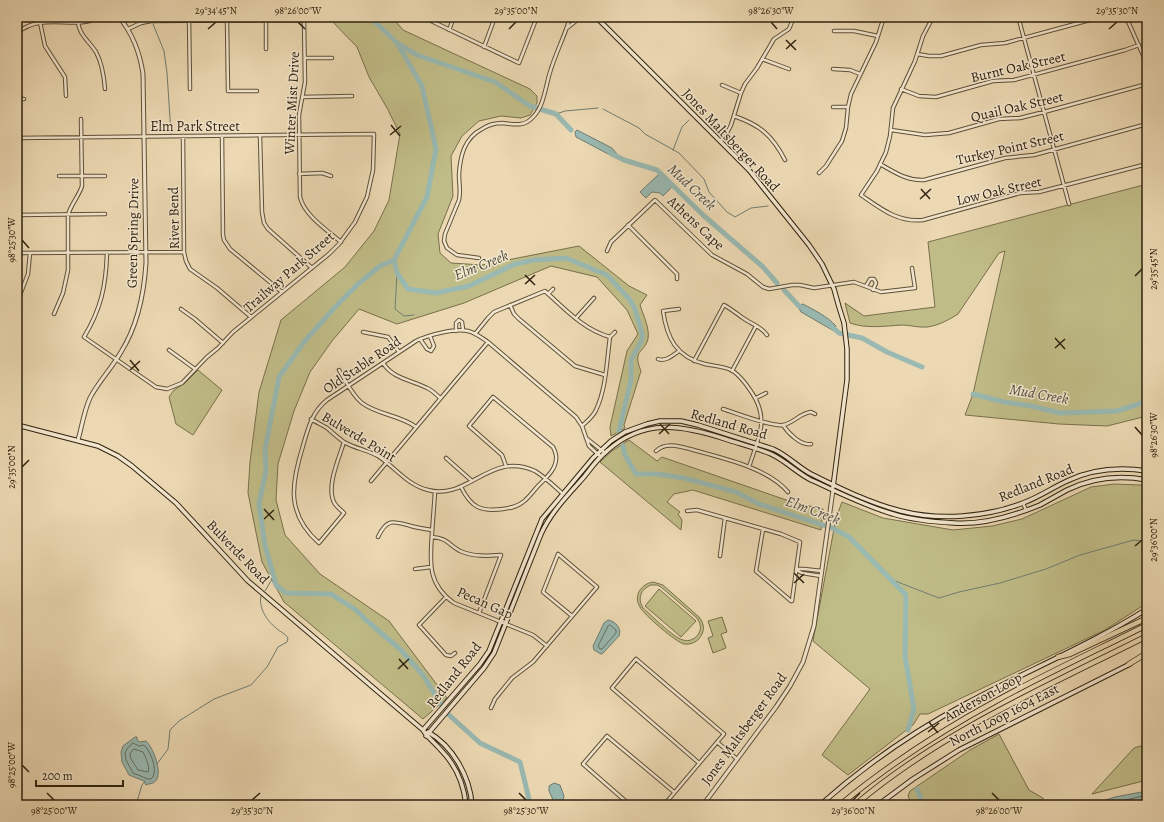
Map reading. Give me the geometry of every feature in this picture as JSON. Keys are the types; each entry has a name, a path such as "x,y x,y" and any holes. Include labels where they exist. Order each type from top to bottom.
{"highway":[{"path":"1058,657 1077,651 1147,618"},
{"name":"Anderson Loop","path":"840,805 867,783 905,756 957,723 997,700 1147,625"},
{"name":"Anderson Loop","path":"855,805 903,767 954,735 994,713 1147,636"},
{"path":"1129,664 1147,655"}],"main road":[{"name":"Jones Maltsberger Road","path":"596,17 749,170 822,264 832,286 844,323 847,349 847,380 833,490"},
{"name":"Redland Road","path":"423,730 484,660 501,622 536,532 546,513 601,449 625,432 638,427 660,421 681,421 757,443 786,456 804,470 833,485 882,506 926,515 966,515 998,510 1023,503 1067,481 1085,474 1120,469 1147,471"},
{"name":"Bulverde Road","path":"17,425 98,446 111,452 139,472 179,506 248,581 423,730 429,732 450,752 459,764 470,789 472,805"},
{"name":"Redland Road","path":"426,736 488,663 494,653 541,534 551,516 601,457 614,445 631,435 661,427 688,428 771,454 802,475 870,506 894,514 939,522 966,524 1002,518 1047,501 1067,490 1087,483 1110,478 1123,477 1147,480"},
{"path":"1085,474 1087,483"},
{"name":"North Loop 1604 East","path":"820,805 879,757 967,702 1120,626 1147,609"},
{"name":"North Loop 1604 East","path":"878,805 913,779 959,750 1129,664"},
{"name":"Bulverde Road","path":"423,730 426,736 440,748 451,761 462,784 466,805"}],"street":[{"path":"17,33 27,26 40,22 90,21 100,17"},
{"name":"Green Spring Drive","path":"78,440 91,397 129,338 136,321 144,283 146,252 143,74 142,64 135,44 128,29 119,17"},
{"path":"423,17 519,63 537,17"},
{"path":"449,30 454,17"},
{"path":"484,47 496,17"},
{"path":"479,258 456,255 447,248 444,241 445,234 460,200 459,176 463,149 469,139 476,132 488,125 497,123 523,124 530,121 544,97 550,70 569,21 573,17"},
{"path":"567,29 580,17"},
{"path":"720,142 728,131 741,93 774,38 789,29 794,17"},
{"path":"819,173 826,166 842,141 846,128 851,94 878,36 884,17"},
{"path":"880,164 889,143 893,108 917,54 923,36 934,17"},
{"path":"917,54 941,56 981,45 1001,44 1101,17"},
{"path":"1126,17 1147,64"},
{"path":"189,19 190,89"},
{"path":"128,29 141,23 151,21 189,19 266,20 266,49"},
{"path":"227,20 228,90 257,91"},
{"name":"Winter Mist Drive","path":"266,20 304,20 305,82 298,115 300,197 303,207 308,213 341,242"},
{"path":"1019,20 1069,204"},
{"path":"40,22 45,46 65,77 66,96"},
{"path":"78,22 81,33 93,47 99,59 105,89"},
{"path":"834,31 854,31 878,36"},
{"name":"Burnt Oak Street","path":"901,89 919,96 932,97 993,81 1010,81 1034,75 1126,50 1139,45"},
{"path":"305,58 332,58"},
{"path":"762,59 789,69"},
{"path":"833,69 850,70 860,74"},
{"name":"Quail Oak Street","path":"891,130 925,135 943,134 999,119 1020,118 1147,84"},
{"path":"722,85 741,93"},
{"path":"302,97 352,96"},
{"path":"17,100 24,99"},
{"path":"833,107 848,107"},
{"path":"734,116 748,121 764,130 774,142 784,160"},
{"path":"54,314 66,282 68,215 70,208 80,191 82,176 81,119"},
{"name":"Turkey Point Street","path":"880,164 898,174 911,179 920,180 1005,158 1034,155 1147,124"},
{"name":"Elm Park Street","path":"18,138 374,134"},
{"name":"Trailway Park Street","path":"116,360 152,384 163,389 180,384 229,336 312,268 341,242 355,222 367,197 373,170 374,134"},
{"name":"River Bend","path":"183,136 184,252 186,261 190,269 217,288 252,317"},
{"path":"222,136 224,240 232,250 282,292"},
{"path":"260,136 262,212 264,222 270,231 312,268"},
{"path":"18,138 20,176"},
{"name":"Low Oak Street","path":"880,164 860,195 892,215 907,220 918,221 1020,193 1039,192 1147,164"},
{"path":"299,174 322,173 331,176"},
{"path":"59,176 105,176"},
{"name":"Athens Cape","path":"607,251 611,242 655,200 712,254 747,274 763,287 769,289 792,285 814,288 832,286"},
{"path":"17,215 104,214"},
{"path":"628,225 677,274 677,279"},
{"path":"17,253 184,252"},
{"path":"20,295 28,274 30,253"},
{"path":"107,253 103,294 93,322 84,338 116,360"},
{"path":"832,286 854,282 881,292 915,288 912,268"},
{"path":"866,286 870,279 874,279 876,282 873,290"},
{"path":"548,294 553,289"},
{"path":"475,334 491,314 545,291 592,331 610,337"},
{"path":"576,318 594,298"},
{"path":"510,305 514,314 519,319 574,366 605,375"},
{"path":"694,361 724,305 761,328 767,334"},
{"path":"679,308 663,311 664,322 669,336 679,351 694,361 732,371 740,377 756,398 760,409 760,432 749,468"},
{"path":"181,309 223,343"},
{"name":"Old Stable Road","path":"456,331 456,323 459,320 461,320 463,324 463,330"},
{"path":"732,371 756,326"},
{"name":"Old Stable Road","path":"344,442 332,482 331,492 335,504 344,513 319,543 311,536 301,523 294,496 294,477 296,466 311,420 323,403 420,339 463,330 475,334 488,342 576,417 582,426 589,446 601,457"},
{"path":"363,332 388,337 399,352"},
{"path":"582,426 593,415 597,408 605,375 610,337 615,332"},
{"name":"Old Stable Road","path":"420,339 427,349 431,351 434,346 430,336"},
{"path":"371,481 488,342"},
{"path":"170,350 195,369"},
{"path":"658,359 668,359 679,351"},
{"path":"383,364 394,375 428,388 440,398"},
{"path":"339,370 357,397 364,404 408,421 416,427"},
{"path":"756,398 766,394"},
{"path":"461,487 468,498 477,507 489,510 518,505 526,500 556,464 556,454 553,447 493,397 469,426 502,455 506,466"},
{"path":"567,409 571,406"},
{"path":"723,409 761,421 782,425 790,424 802,414 811,412 815,414"},
{"name":"Bulverde Point","path":"311,420 324,426 344,442 376,455 416,486 426,490 435,492 461,487 493,470 506,466 530,469 545,478 567,497"},
{"path":"660,421 661,427"},
{"path":"688,428 689,423"},
{"path":"782,425 802,443 806,445 811,444"},
{"path":"586,437 605,453"},
{"path":"656,451 662,446 679,446 690,449 770,476 782,485 788,492"},
{"path":"771,454 773,449"},
{"path":"446,458 472,481"},
{"name":"Jones Maltsberger Road","path":"703,805 784,697 800,669 811,638 833,490"},
{"name":"Pecan Gap","path":"435,492 431,567 436,582 446,597 463,607 533,635 547,646"},
{"path":"1023,503 1026,510"},
{"path":"687,511 697,510 788,536 800,542 792,601 756,571 763,529"},
{"path":"546,513 551,516"},
{"path":"966,515 966,524"},
{"path":"720,556 725,518"},
{"path":"378,537 386,524 396,521 417,528 432,530"},
{"path":"432,537 443,538 460,551 476,556 501,555 479,613"},
{"path":"491,708 494,699 512,678 531,665 597,587 558,554 543,592 572,616"},
{"path":"415,569 431,567"},
{"path":"796,570 804,569 822,571"},
{"path":"796,570 802,573 821,576"},
{"path":"446,597 419,626 446,655 451,656 455,653"},
{"path":"664,805 724,734 636,659 612,688 699,763"},
{"path":"630,805 583,764 607,736 674,792"},
{"path":"717,742 738,760"}],"shaded area":[{"path":"328,17 392,17 403,30 530,89 537,96 537,103 530,115 521,118 501,116 479,121 462,136 451,156 453,196 438,234 440,253 451,263 482,265 579,246 629,286 647,295 640,305 647,326 648,335 646,344 638,355 641,371 624,425 625,428 611,436 610,427 627,351 638,334 627,310 597,277 551,266 464,303 397,324 359,309 332,341 310,372 294,411 278,464 276,500 285,535 320,574 389,621 447,698 423,719 284,602 262,562 248,493 250,462 259,392 281,320 345,267 374,231 389,200 400,134 369,77 357,47"},
{"path":"1147,184 1147,416 1107,426 1059,424 965,415 973,394 1005,251 999,253 958,314 943,322 924,327 902,325 869,327 850,323 845,303 864,316 935,307 928,242"},
{"path":"198,370 222,390 193,435 176,424 169,397 174,390 185,383"},
{"path":"629,440 657,461 662,457 792,502 823,509 821,530 693,490 674,494 667,502 680,512 678,514 682,520 681,530 600,462 612,451"},
{"path":"1114,484 1140,485 1147,487 1147,603 1105,630 928,714 920,714 913,725 848,775 822,755 870,689 813,641 836,518 842,502 883,518 953,530 992,526 1022,519 1091,487"},
{"path":"653,582 663,585 699,617 702,623 703,632 697,641 690,644 680,642 660,628 642,611 637,599 639,591 649,583","holes":["651,585 657,585 697,618 700,624 700,631 698,635 688,641 683,640 668,631 643,608 640,601 642,591"]},
{"path":"659,589 696,621 681,637 645,606"},
{"path":"722,617 727,632 721,634 726,648 713,653 708,638 713,636 708,621"},
{"path":"999,734 1029,790 1043,798 1044,805 912,805 908,796 910,791 970,750"},
{"path":"1147,744 1147,780 1092,794 1134,748"}],"water":[{"path":"577,130 612,148 617,154 615,157 612,156 576,137 575,132"},
{"path":"659,174 672,187 663,196 660,193 652,192 646,198 640,192"},
{"path":"803,304 829,319 836,326 834,331 801,312 798,307"},
{"path":"608,620 617,625 620,633 619,636 601,654 594,650 593,646 604,623"},
{"path":"137,737 137,740 140,742 146,741 158,765 157,778 154,782 146,785 144,781 129,775 122,762 121,752 123,746"},
{"path":"554,783 560,785 564,796 563,800 559,803 554,802 549,791 549,786"},
{"path":"1147,791 1147,805 1090,805 1115,797"}],"waterway":[{"name":"Mud Creek","path":"370,17 397,43 417,55 495,82 530,106 556,114 571,130"},
{"path":"153,24 164,51 171,133"},
{"name":"Elm Creek","path":"397,43 422,86 436,149 427,197 394,260 397,273 408,289 436,293 469,286 515,264 534,260 566,258 607,275 630,300 635,309 642,333 642,340 631,360 631,380 619,431"},
{"path":"556,114 565,111 598,108"},
{"path":"603,109 639,128 645,134 679,153 704,179 709,192 727,212 735,217 751,208 768,206"},
{"path":"673,150 682,127 689,120"},
{"name":"Mud Creek","path":"610,153 624,160 657,170 703,215 762,266 777,283"},
{"path":"364,618 356,610 331,594 286,593 276,585 265,545 259,504 266,471 265,450 279,377 304,342 336,306 358,284 380,266 394,260"},
{"path":"397,273 395,309 404,316 414,315"},
{"name":"Mud Creek","path":"784,290 799,306 804,309"},
{"name":"Mud Creek","path":"830,325 839,333 862,338 887,352 922,367"},
{"name":"Mud Creek","path":"973,394 1004,402 1031,406 1060,413 1117,411 1147,400"},
{"name":"Elm Creek","path":"623,446 625,455 636,474 657,474 684,478 736,492 759,504 832,528 849,537 906,595 905,656 914,709 908,730"},
{"path":"890,579 939,598 1000,583 1046,569 1080,555 1134,540 1147,542"},
{"path":"265,591 274,576"},
{"path":"157,764 168,749 170,730 179,721 214,699 251,685 267,667 278,647 287,642 287,636 273,625 264,614 260,600 261,596"},
{"path":"366,620 401,650 423,675 442,706"},
{"path":"448,714 480,743 520,762 529,799 528,805"},
{"path":"136,805 142,785 145,781"},
{"name":"Elm Creek","path":"917,789 923,805"}]}
